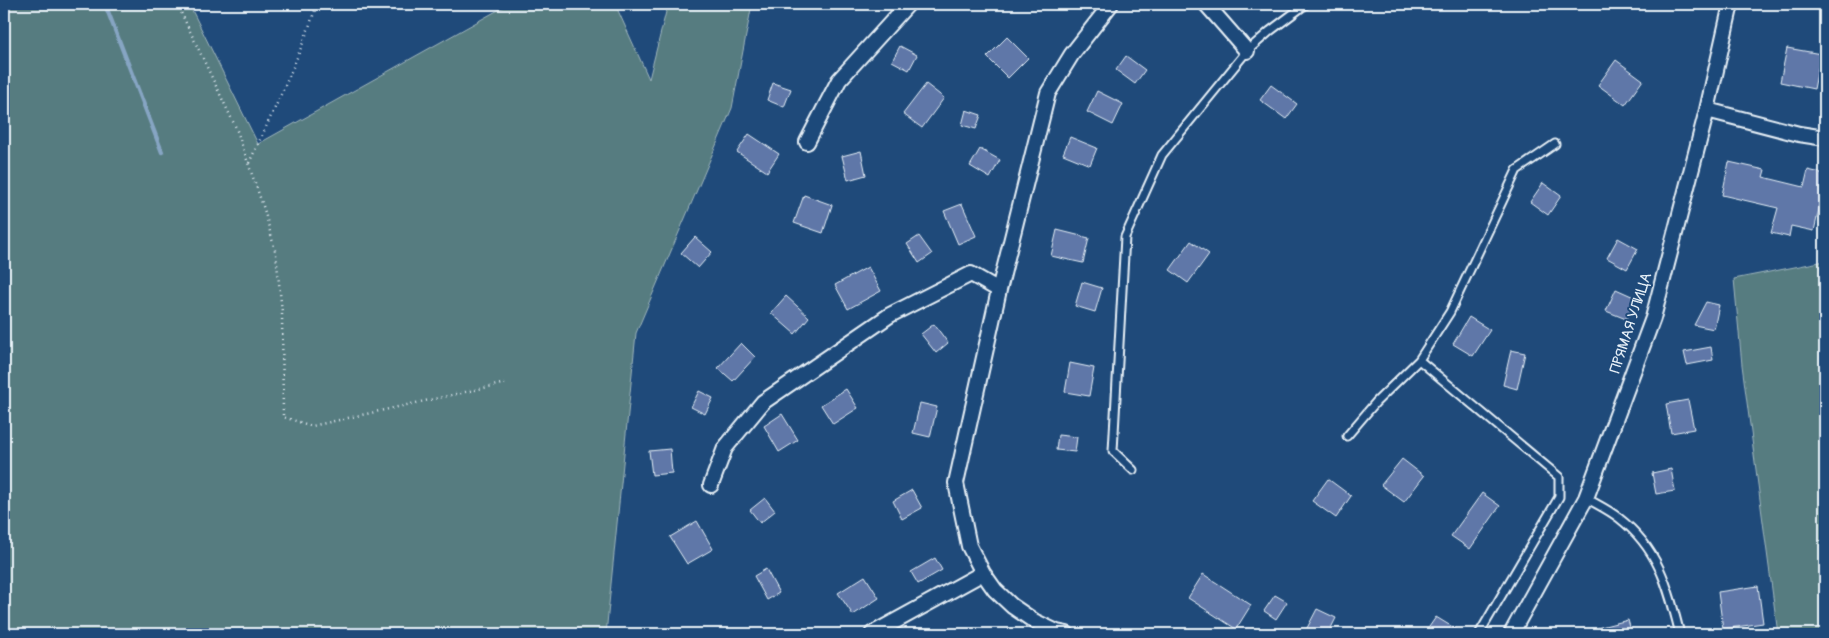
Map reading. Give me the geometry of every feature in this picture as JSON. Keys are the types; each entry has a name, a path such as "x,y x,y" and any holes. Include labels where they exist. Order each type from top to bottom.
{"street":[{"path":"807,142 840,80 908,4"},
{"path":"1067,634 1057,632 1034,621 1012,606 995,590 983,573 969,546 956,483 999,290 1048,93 1072,54 1111,4"},
{"path":"1206,4 1247,51"},
{"name":"ПРЯМАЯ УЛИЦА","path":"1511,634 1586,498 1653,318 1707,110 1731,4"},
{"path":"1707,110 1799,134 1825,138"},
{"path":"712,485 724,448 762,402 890,315 970,274 999,290"},
{"path":"872,634 983,573"}],"lane":[{"path":"1133,470 1114,451 1125,237 1162,156 1247,51 1306,4"},
{"path":"1347,436 1376,402 1419,360 1450,312 1517,170 1554,144"},
{"path":"1419,360 1559,477 1559,497 1479,634"},
{"path":"1586,498 1618,517 1640,538 1658,562 1672,601 1680,634"}],"path":[{"path":"177,4 236,128 264,209 276,254 282,312 283,418 312,426 506,383"},
{"path":"248,164 286,87 307,36 317,4"}],"green space":[{"path":"4,4 189,4 258,144 509,4 615,4 649,79 668,4 752,4 732,108 636,333 606,634 4,634"},
{"path":"1825,261 1825,634 1778,634 1742,365 1734,279"}],"building":[{"path":"1007,37 1028,58 1008,78 987,57"},
{"path":"900,46 917,55 909,70 892,61"},
{"path":"1787,48 1821,54 1814,89 1780,82"},
{"path":"1126,56 1145,70 1135,84 1116,70"},
{"path":"1616,60 1643,80 1625,105 1598,85"},
{"path":"773,83 791,89 784,107 767,100"},
{"path":"926,84 944,98 922,128 903,114"},
{"path":"1271,85 1297,104 1286,119 1260,100"},
{"path":"1097,91 1123,104 1113,125 1087,112"},
{"path":"966,110 981,115 976,129 962,125"},
{"path":"749,134 779,154 767,172 737,152"},
{"path":"1070,137 1097,148 1090,165 1063,154"},
{"path":"980,149 1000,160 990,178 970,166"},
{"path":"861,151 866,175 848,180 842,156"},
{"path":"1729,162 1765,170 1763,177 1804,187 1808,170 1825,174 1825,183 1814,231 1791,226 1789,237 1771,233 1778,208 1722,195"},
{"path":"1543,183 1561,196 1548,215 1530,202"},
{"path":"804,195 832,205 823,233 794,223"},
{"path":"962,204 976,236 958,244 944,211"},
{"path":"1057,230 1089,238 1083,263 1051,256"},
{"path":"919,236 932,254 919,263 907,244"},
{"path":"695,237 712,252 698,268 681,253"},
{"path":"1618,238 1638,249 1627,269 1607,258"},
{"path":"1191,241 1209,254 1188,283 1170,270"},
{"path":"868,267 881,291 848,309 835,285"},
{"path":"1082,282 1102,288 1095,312 1075,306"},
{"path":"1616,289 1636,298 1626,319 1606,311"},
{"path":"786,296 809,317 795,334 771,313"},
{"path":"1706,302 1719,305 1714,329 1694,325"},
{"path":"1469,317 1490,330 1473,356 1453,344"},
{"path":"934,324 948,343 936,353 921,334"},
{"path":"741,343 755,357 733,381 718,368"},
{"path":"1711,347 1713,360 1687,365 1684,352"},
{"path":"1511,350 1525,353 1517,389 1503,385"},
{"path":"1070,363 1094,368 1089,396 1065,392"},
{"path":"846,389 858,408 833,424 821,405"},
{"path":"699,391 713,398 705,414 691,407"},
{"path":"1688,400 1694,429 1671,433 1666,404"},
{"path":"920,403 937,407 930,437 913,433"},
{"path":"782,414 798,440 779,452 764,426"},
{"path":"1058,435 1077,437 1075,452 1056,450"},
{"path":"670,449 672,473 652,475 649,451"},
{"path":"1402,459 1424,476 1404,502 1381,485"},
{"path":"1671,469 1675,491 1656,494 1652,473"},
{"path":"1328,479 1351,496 1336,518 1312,501"},
{"path":"912,490 922,508 902,519 893,501"},
{"path":"1482,493 1500,506 1470,549 1451,536"},
{"path":"765,498 775,511 760,523 750,510"},
{"path":"697,521 713,549 687,564 670,537"},
{"path":"935,558 942,570 918,584 911,572"},
{"path":"766,569 779,593 767,600 754,576"},
{"path":"1203,574 1251,605 1236,629 1188,598"},
{"path":"865,576 879,598 853,615 838,593"},
{"path":"1758,586 1763,623 1723,629 1718,592"},
{"path":"1275,595 1287,602 1276,619 1264,611"},
{"path":"1317,609 1336,618 1328,634 1314,634 1306,630"},
{"path":"1436,617 1464,634 1433,634 1427,630"},
{"path":"1628,620 1632,634 1590,634 1589,630"}],"waterway":[{"path":"105,4 162,152"}]}
